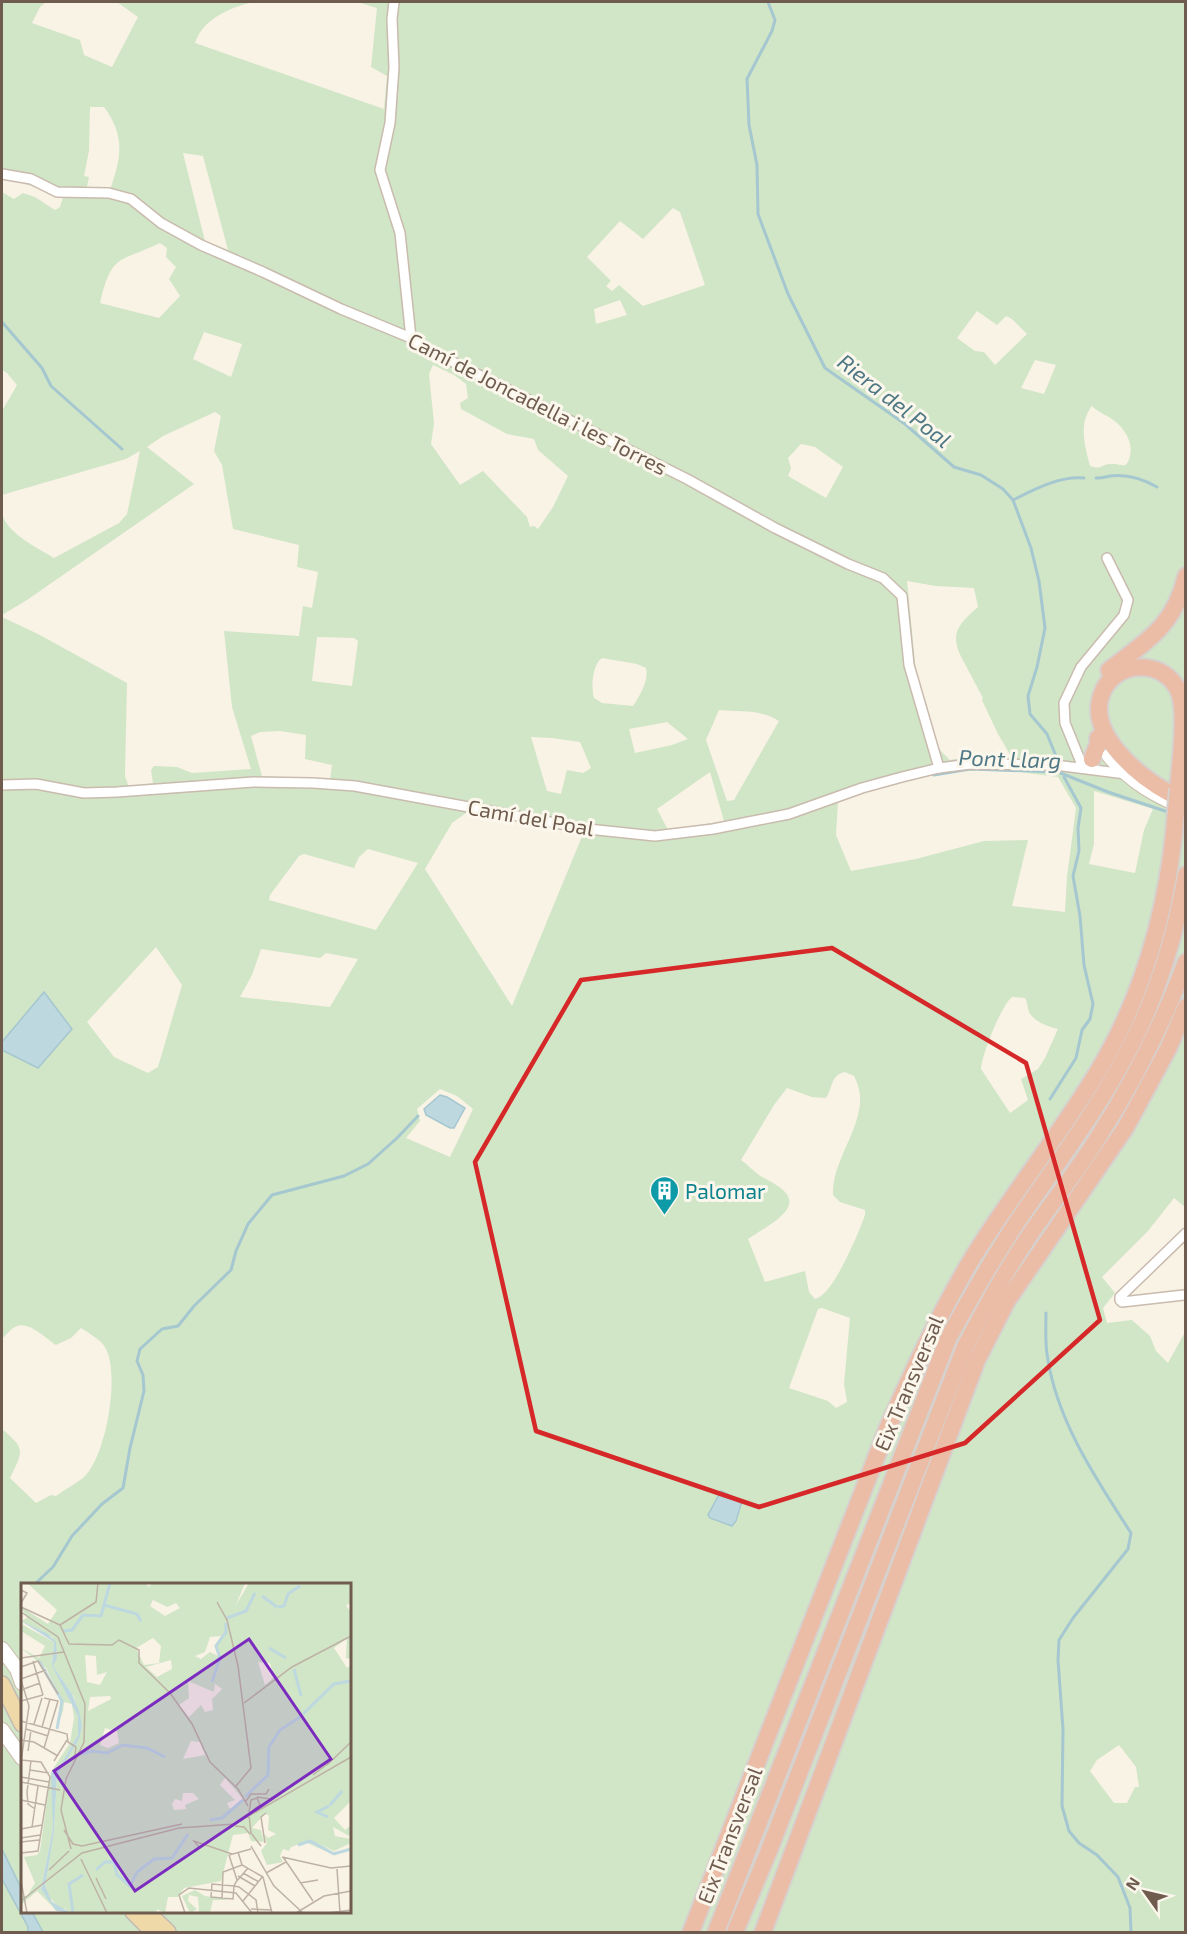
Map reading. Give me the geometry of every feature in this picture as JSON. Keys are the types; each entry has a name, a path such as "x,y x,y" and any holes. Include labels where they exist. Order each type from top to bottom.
{"highway":[{"path":"1109,756 1098,738 1090,711 1096,688 1107,672 1152,637 1167,621 1181,596 1185,576"},
{"path":"691,1932 888,1427 923,1348 974,1255 1098,1072 1117,1038 1134,999 1156,932 1170,868 1178,795 1182,704 1175,685 1161,672 1143,667 1127,669 1113,677 1101,694 1099,711 1101,721 1109,739 1128,763 1143,776 1178,795"},
{"path":"1086,765 1098,744 1098,738"},
{"name":"Eix Transversal","path":"716,1932 948,1340 976,1287 1016,1224 1083,1129 1127,1054 1155,992 1171,939 1185,875"},
{"name":"Eix Transversal","path":"735,1932 965,1347 991,1295 1098,1137 1143,1062 1172,999 1185,962"},
{"path":"763,1932 977,1360 1007,1301 1126,1126 1168,1049 1185,1007"},
{"path":"702,1905 822,1638 855,1573"},
{"path":"769,1914 827,1701"}],"main road":[{"path":"2,1684 21,1722"},
{"path":"140,1913 148,1932"},
{"path":"140,1913 153,1932"},
{"path":"140,1913 160,1932"},
{"path":"140,1913 168,1932"}],"street":[{"path":"394,2 392,101 380,170 400,233 411,338"},
{"name":"Camí de Joncadella i les Torres","path":"2,174 31,179 57,192 109,193 131,199 161,223 201,245 341,309 411,338 423,347 687,479 775,528 848,564 883,578 902,596 909,665 939,768"},
{"path":"1086,765 1080,759 1065,723 1064,703 1081,667 1124,615 1128,600 1107,558"},
{"name":"Camí del Poal","path":"1086,765 1102,755 1109,756 1126,774 1156,795 1185,808"},
{"path":"1109,756 1117,759 1148,786 1160,792 1178,795"},
{"name":"Camí del Poal","path":"2,785 36,784 95,793 253,782 324,783 355,786 588,828 655,836 713,829 789,814 862,789 939,768 998,763 1086,765 1126,774"},
{"path":"1184,1295 1122,1302 1120,1300 1120,1297 1185,1233"},
{"path":"2,1648 7,1668 21,1682"},
{"path":"2,1730 21,1757"}],"highlighted area":[{"path":"832,948 1026,1063 1100,1320 965,1443 759,1507 536,1431 475,1162 581,980"}],"green space":[{"path":"2,2 46,2 40,7 32,23 80,40 84,55 112,67 138,17 117,2 253,2 218,16 204,27 195,43 384,109 387,76 371,67 377,8 357,2 1185,2 1185,1207 1174,1198 1148,1231 1102,1277 1115,1293 1103,1308 1107,1323 1132,1320 1150,1336 1156,1351 1168,1363 1185,1332 1185,1932 43,1932 33,1913 351,1913 351,1583 21,1583 21,1888 2,1849 2,1429 15,1441 20,1451 18,1462 10,1478 36,1503 51,1495 56,1496 83,1478 91,1468 104,1436 112,1378 106,1349 95,1337 81,1328 71,1338 56,1345 32,1328 22,1325 12,1329 2,1339 2,617 127,683 125,776 129,787 153,783 151,770 154,766 177,767 192,773 251,769 232,707 224,631 299,636 303,606 312,608 318,572 297,567 299,545 233,529 222,465 214,451 221,416 215,412 163,436 147,447 194,484 2,615 2,515 17,535 54,558 119,523 127,514 140,451 126,459 2,495 2,411 17,385 2,370 2,192 14,199 23,193 35,197 55,210 60,207 63,197 2,176","holes":["90,107 104,107 116,128 119,148 117,168 110,190 87,187 89,177 84,176 89,151","183,153 203,156 228,250 205,241","673,208 680,212 705,285 643,306 619,285 612,291 606,286 611,281 587,257 620,221 643,239","160,243 167,248 166,257 176,267 169,279 180,296 159,318 100,303 113,267 126,258","620,300 627,315 596,324 594,309","977,311 997,325 1006,316 1027,334 995,365 984,352 975,351 957,338","204,332 242,344 231,377 193,359","1035,360 1056,365 1044,394 1021,388","433,365 454,375 466,384 468,398 460,403 461,409 507,434 534,439 538,450 568,476 553,507 538,529 534,526 530,527 527,517 483,471 460,485 431,444 434,423 429,374","1092,406 1121,426 1128,437 1131,448 1126,465 1112,464 1097,468 1090,466 1084,428","801,444 815,447 843,467 826,498 788,476 791,468 788,458","907,581 936,586 974,588 978,607 960,626 957,632 957,646 998,734 1012,758 973,756 950,760 940,750 934,738 917,682","317,637 354,638 358,641 352,686 312,681","602,658 637,664 646,668 643,688 633,706 602,703 594,698 593,676","719,710 765,714 779,721 734,800 727,801 706,740","667,722 688,739 635,753 629,729","280,731 306,735 305,759 332,765 330,780 262,776 251,736 260,732","531,737 580,742 591,768 583,773 567,770 561,794 547,791","970,770 1012,771 1058,777 1076,808 1065,912 1012,906 1028,840 984,841 916,859 851,871 836,835 838,801 870,789","710,772 724,821 668,830 657,809","1094,791 1153,809 1144,830 1135,873 1089,864 1094,844","470,810 583,834 512,1006 425,869 452,823","368,849 418,863 376,930 269,900 270,895 299,856 304,854 354,868 359,857","156,947 182,985 158,1067 148,1073 114,1057 87,1022","261,949 320,958 326,953 358,959 330,1007 240,997 252,975","1012,997 1025,998 1033,1017 1043,1024 1058,1029 1038,1069 1021,1079 1028,1100 1010,1113 981,1069 993,1031","845,1072 854,1076 859,1091 860,1106 834,1180 833,1195 840,1202 865,1210 865,1215 837,1276 830,1287 815,1299 809,1292 805,1271 765,1282 748,1239 779,1218 788,1207 789,1201 783,1190 741,1160 774,1105 787,1088 812,1097 826,1098 837,1076","440,1089 457,1096 473,1109 450,1157 406,1138 420,1121 417,1109","822,1308 850,1318 844,1384 847,1402 836,1408 828,1401 789,1388 818,1309","1119,1745 1136,1767 1139,1787 1135,1787 1127,1803 1114,1803 1090,1771 1097,1760"]},
{"path":"2,1879 28,1927 28,1932 2,1932"}],"water":[{"path":"44,992 72,1029 38,1068 2,1050 2,1042"},
{"path":"440,1095 465,1108 454,1128 426,1115 424,1109"},
{"path":"721,1491 742,1501 736,1521 732,1526 710,1518 708,1515"},
{"path":"2,1849 21,1888 21,1913 33,1913 43,1932 28,1932 28,1927 2,1879"}],"waterway":[{"name":"Riera del Poal","path":"768,2 775,20 772,31 747,79 749,125 757,165 758,214 788,294 825,368 905,424 954,467 981,475 1003,489 1013,500 1031,548 1039,581 1045,628 1028,696 1030,714 1047,734 1056,756"},
{"path":"2,322 42,368 51,386 122,449"},
{"path":"1096,478 1128,476 1157,487"},
{"path":"1013,500 1056,481 1084,478"},
{"name":"Pont Llarg","path":"934,775 970,769 1058,772 1171,813"},
{"name":"Riera del Poal","path":"1050,1099 1076,1058 1082,1030 1090,1019 1093,1004 1084,965 1080,916 1073,876 1079,851 1078,828 1081,808 1064,777"},
{"path":"37,1583 53,1567 72,1536 102,1504 123,1488 144,1391 143,1375 137,1361 140,1349 162,1329 178,1326 194,1306 231,1270 236,1251 248,1224 272,1195 344,1176 368,1164 418,1116"},
{"path":"1046,1313 1047,1354 1059,1402 1091,1470 1131,1533 1128,1549 1073,1618 1059,1640 1058,1660 1063,1729 1062,1806 1069,1831 1079,1843 1097,1855 1118,1877 1130,1908 1131,1932"}],"place":[{"name":"Palomar","path":"664,1216"}]}
